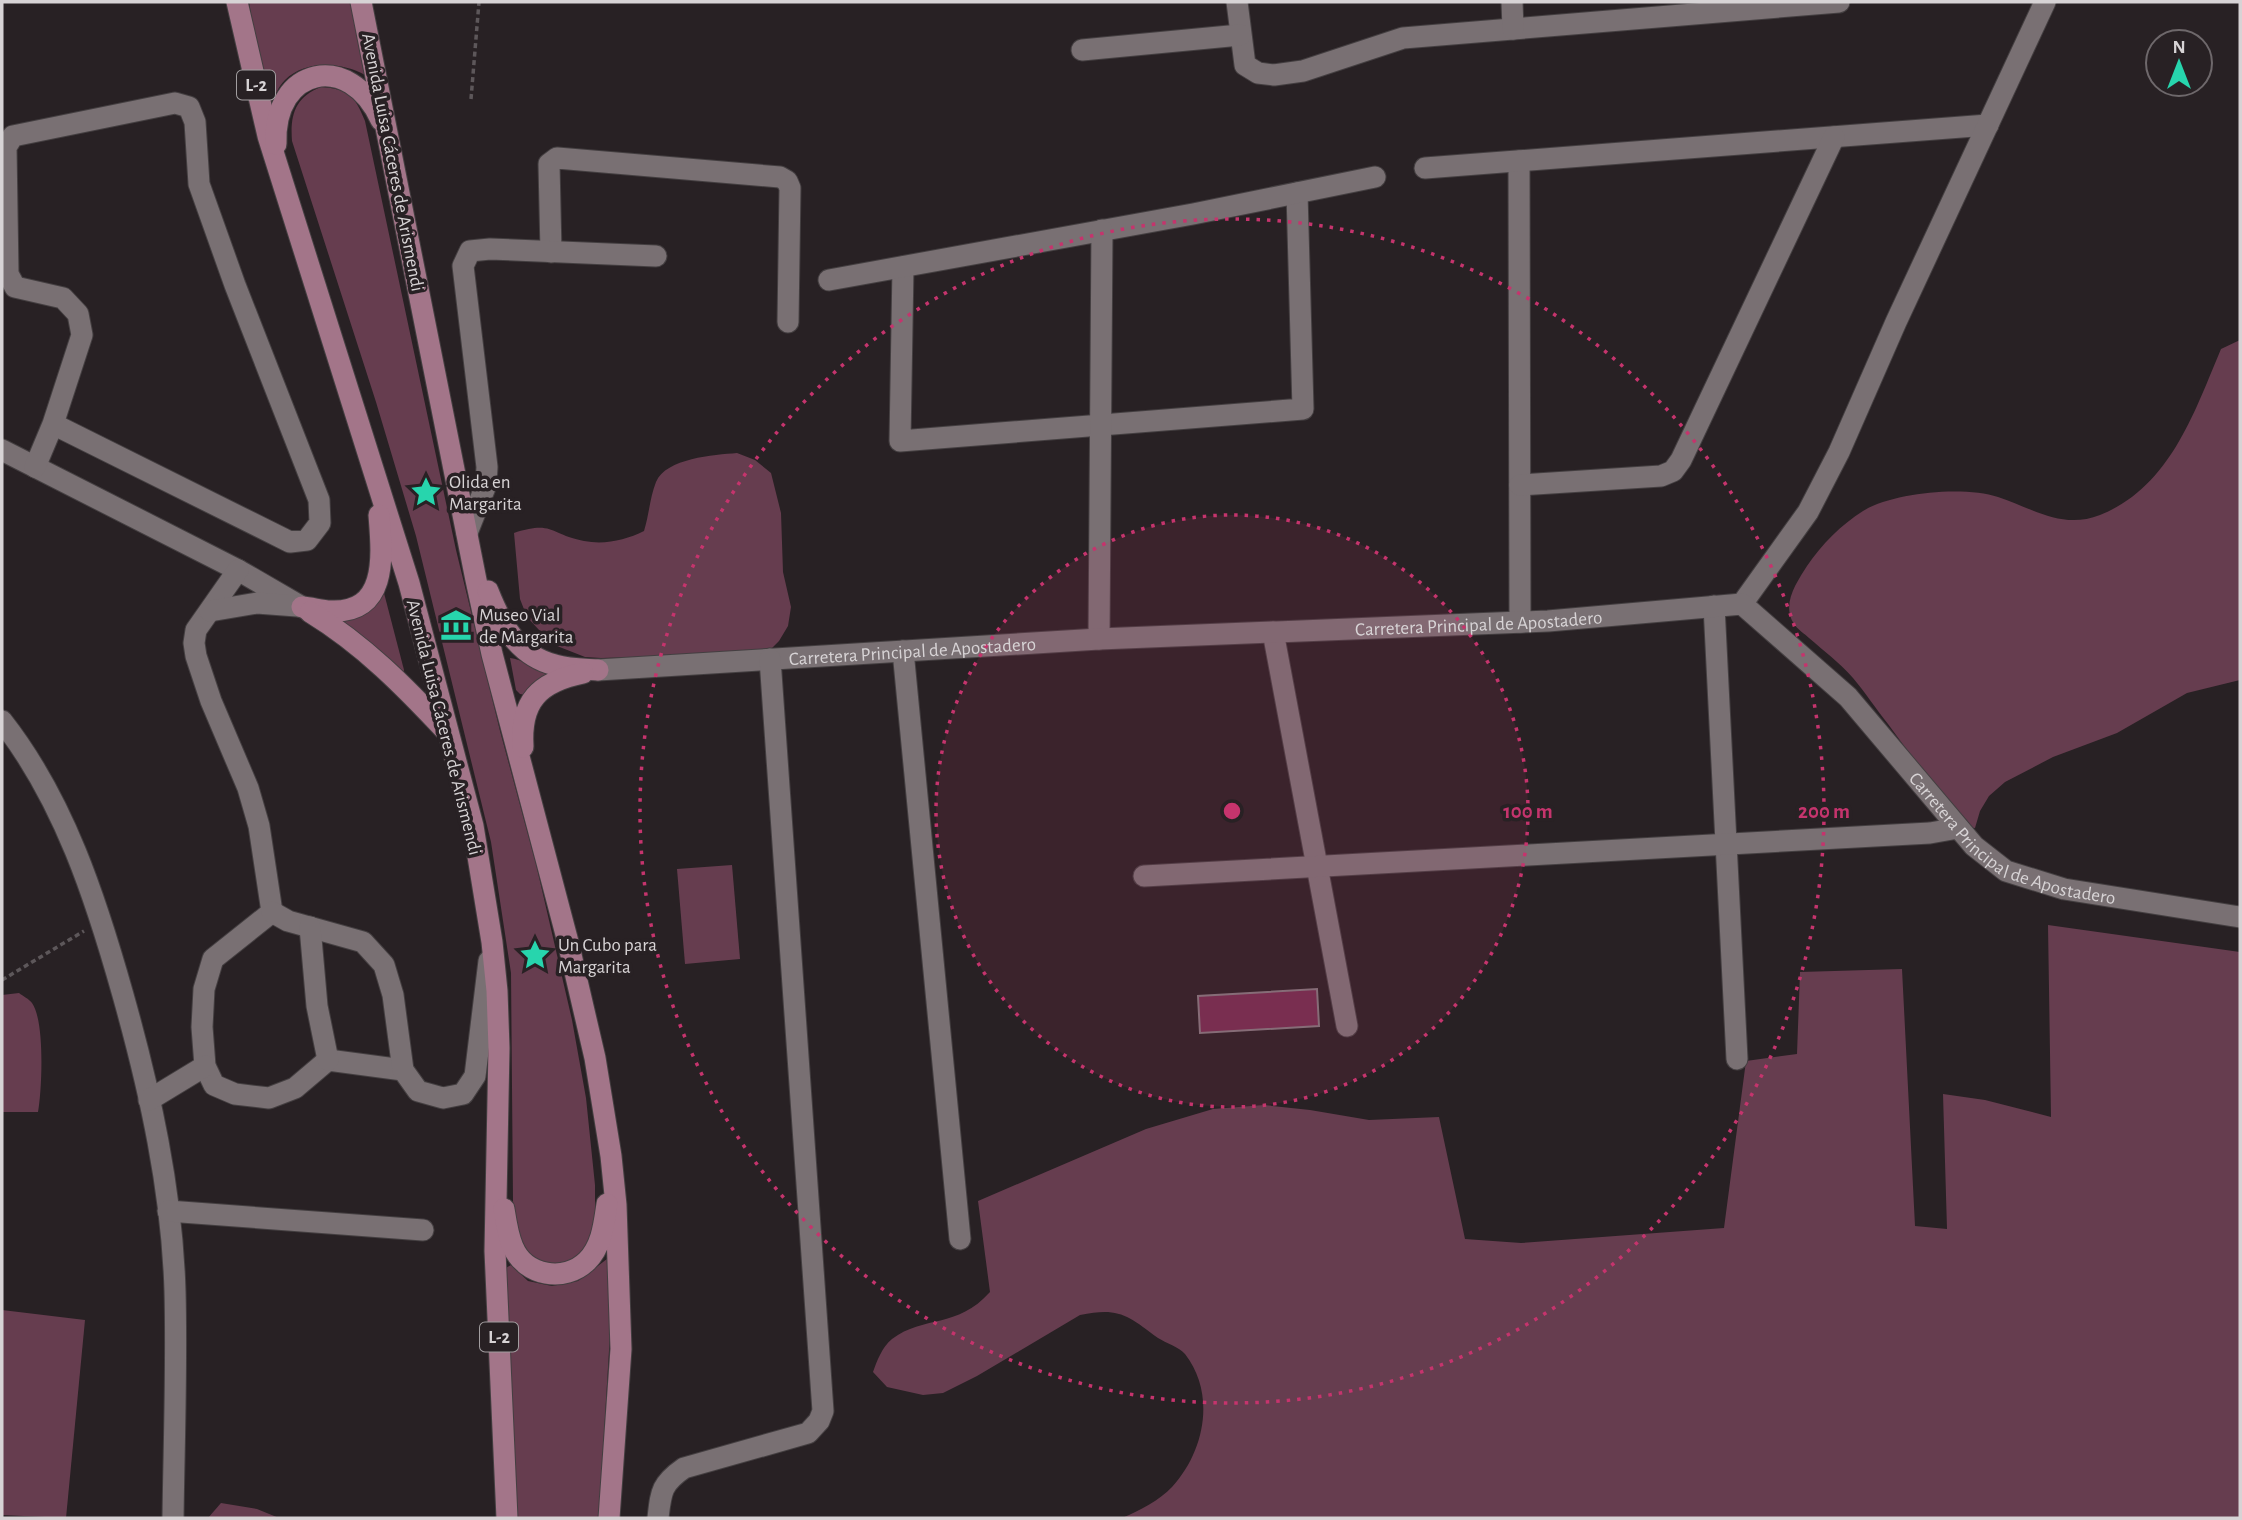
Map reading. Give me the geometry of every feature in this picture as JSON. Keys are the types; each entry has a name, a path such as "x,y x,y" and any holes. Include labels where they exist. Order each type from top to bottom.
{"main road":[{"name":"Avenida Luisa Cáceres de Arismendi","path":"237,2 265,124 409,583 473,826 492,942 497,991 499,1048 495,1251 507,1518"},
{"name":"Avenida Luisa Cáceres de Arismendi","path":"361,2 492,654 558,903 595,1058 616,1205 621,1349 609,1518"},
{"path":"278,167 276,120 282,103 292,89 307,79 338,77 354,84 369,98 390,141"},
{"path":"302,607 332,611 351,608 371,594 380,577 382,546 374,472"},
{"path":"469,540 495,608 522,649 556,666 598,670"},
{"path":"302,607 340,630 373,656 449,734"},
{"path":"524,772 522,735 529,703 542,688 563,677 598,670"},
{"path":"497,1156 506,1223 513,1249 525,1264 542,1273 558,1275 587,1261 597,1246 605,1218 611,1156"}],"street":[{"path":"1237,2 1245,65 1258,73 1274,75 1303,71 1403,38 1839,2"},
{"path":"1512,2 1513,29"},
{"path":"1742,604 1808,512 2045,2"},
{"path":"1082,50 1240,36"},
{"path":"35,467 53,424 82,335 78,314 63,298 15,287 8,274 6,147 13,136 175,103 189,107 195,122 199,184 234,285 319,500 320,523 307,540 290,542 53,424"},
{"path":"1425,168 1988,125"},
{"path":"1520,485 1661,475 1673,471 1681,460 1834,137"},
{"path":"551,252 549,164 557,158 779,177 787,181 790,188 788,322"},
{"path":"1520,161 1520,622"},
{"path":"829,280 1375,177"},
{"path":"903,267 900,441 1303,410 1297,193"},
{"path":"1099,639 1102,230"},
{"path":"469,540 486,485 487,467 463,266 470,251 489,249 656,256"},
{"path":"2,450 238,570 302,607"},
{"path":"238,570 196,630 196,656 211,701 248,788 259,826 272,912"},
{"path":"210,611 257,603 302,607"},
{"name":"Carretera Principal de Apostadero","path":"598,670 1099,639 1520,622 1742,604 1848,697 1974,846 2006,871 2064,889 2240,917"},
{"path":"1714,606 1737,1059"},
{"path":"1273,632 1347,1026"},
{"path":"903,651 960,1239"},
{"path":"658,1518 661,1492 668,1479 684,1468 808,1433 819,1421 823,1411 770,659"},
{"path":"2,721 36,771 71,840 102,920 133,1029 149,1100 166,1191 175,1289 173,1518"},
{"path":"1144,876 1930,833 1958,828"},
{"path":"272,912 288,921 363,942 384,965 393,995 403,1070 418,1091 443,1098 463,1094 475,1076 492,942"},
{"path":"272,912 213,959 204,989 202,1027 205,1066 214,1085 235,1094 270,1098 295,1088 328,1060 403,1070"},
{"path":"310,927 317,1006 328,1060"},
{"path":"149,1100 205,1066"},
{"path":"168,1211 423,1230"}],"path":[{"path":"471,99 479,2"},
{"path":"2,980 102,920"}],"shaded area":[{"path":"249,2 352,2 365,75 346,67 324,65 303,69 285,80 270,104 261,74"},
{"name":"Museo Vial de Margarita","path":"321,87 350,95 365,121 456,550 536,864 572,1020 586,1098 595,1185 595,1218 590,1244 575,1260 551,1266 527,1255 515,1226 511,973 491,842 416,536 292,141 292,123 296,108 305,96"},
{"path":"2240,340 2240,680 2187,693 2117,733 2053,757 2005,782 1989,796 1980,811 1975,828 1962,827 1857,683 1843,667 1794,624 1789,609 1799,579 1819,550 1855,516 1876,504 1892,499 1929,493 1967,492 1998,497 2048,516 2073,520 2100,515 2124,502 2145,486 2162,467 2177,446 2201,398 2221,349"},
{"path":"737,453 755,460 771,473 781,513 783,572 791,607 788,626 779,641 766,654 585,657 552,644 527,617 520,599 514,533 545,528 584,541 615,541 630,537 644,531 654,488 661,474 692,459"},
{"path":"384,593 404,670 403,674 334,621"},
{"path":"510,658 552,673 526,695 520,694 516,690"},
{"path":"732,865 740,959 685,964 677,869"},
{"path":"2048,925 2240,952 2240,1518 1122,1518 1162,1496 1183,1473 1199,1440 1203,1404 1195,1370 1185,1354 1130,1319 1104,1312 1080,1315 943,1393 923,1395 887,1387 873,1372 883,1350 892,1339 916,1327 965,1312 990,1292 978,1201 1146,1129 1213,1109 1264,1105 1369,1120 1439,1117 1465,1239 1521,1243 1724,1228 1746,1061 1797,1054 1800,972 1902,969 1915,1226 1947,1229 1943,1094 1985,1100 2051,1117"},
{"path":"19,993 32,1003 39,1025 41,1088 38,1112 2,1112 2,995"},
{"path":"607,1259 610,1334 599,1518 517,1518 506,1268 511,1265 528,1281 552,1286 578,1281"},
{"path":"2,1310 85,1320 66,1518 2,1515"},
{"path":"221,1503 257,1509 279,1518 208,1518"}],"building":[{"path":"1317,989 1319,1026 1200,1033 1198,996"}],"place":[{"name":"Olida en Margarita","path":"426,492"},
{"name":"Museo Vial de Margarita","path":"456,625"},
{"name":"Un Cubo para Margarita","path":"535,955"}]}
